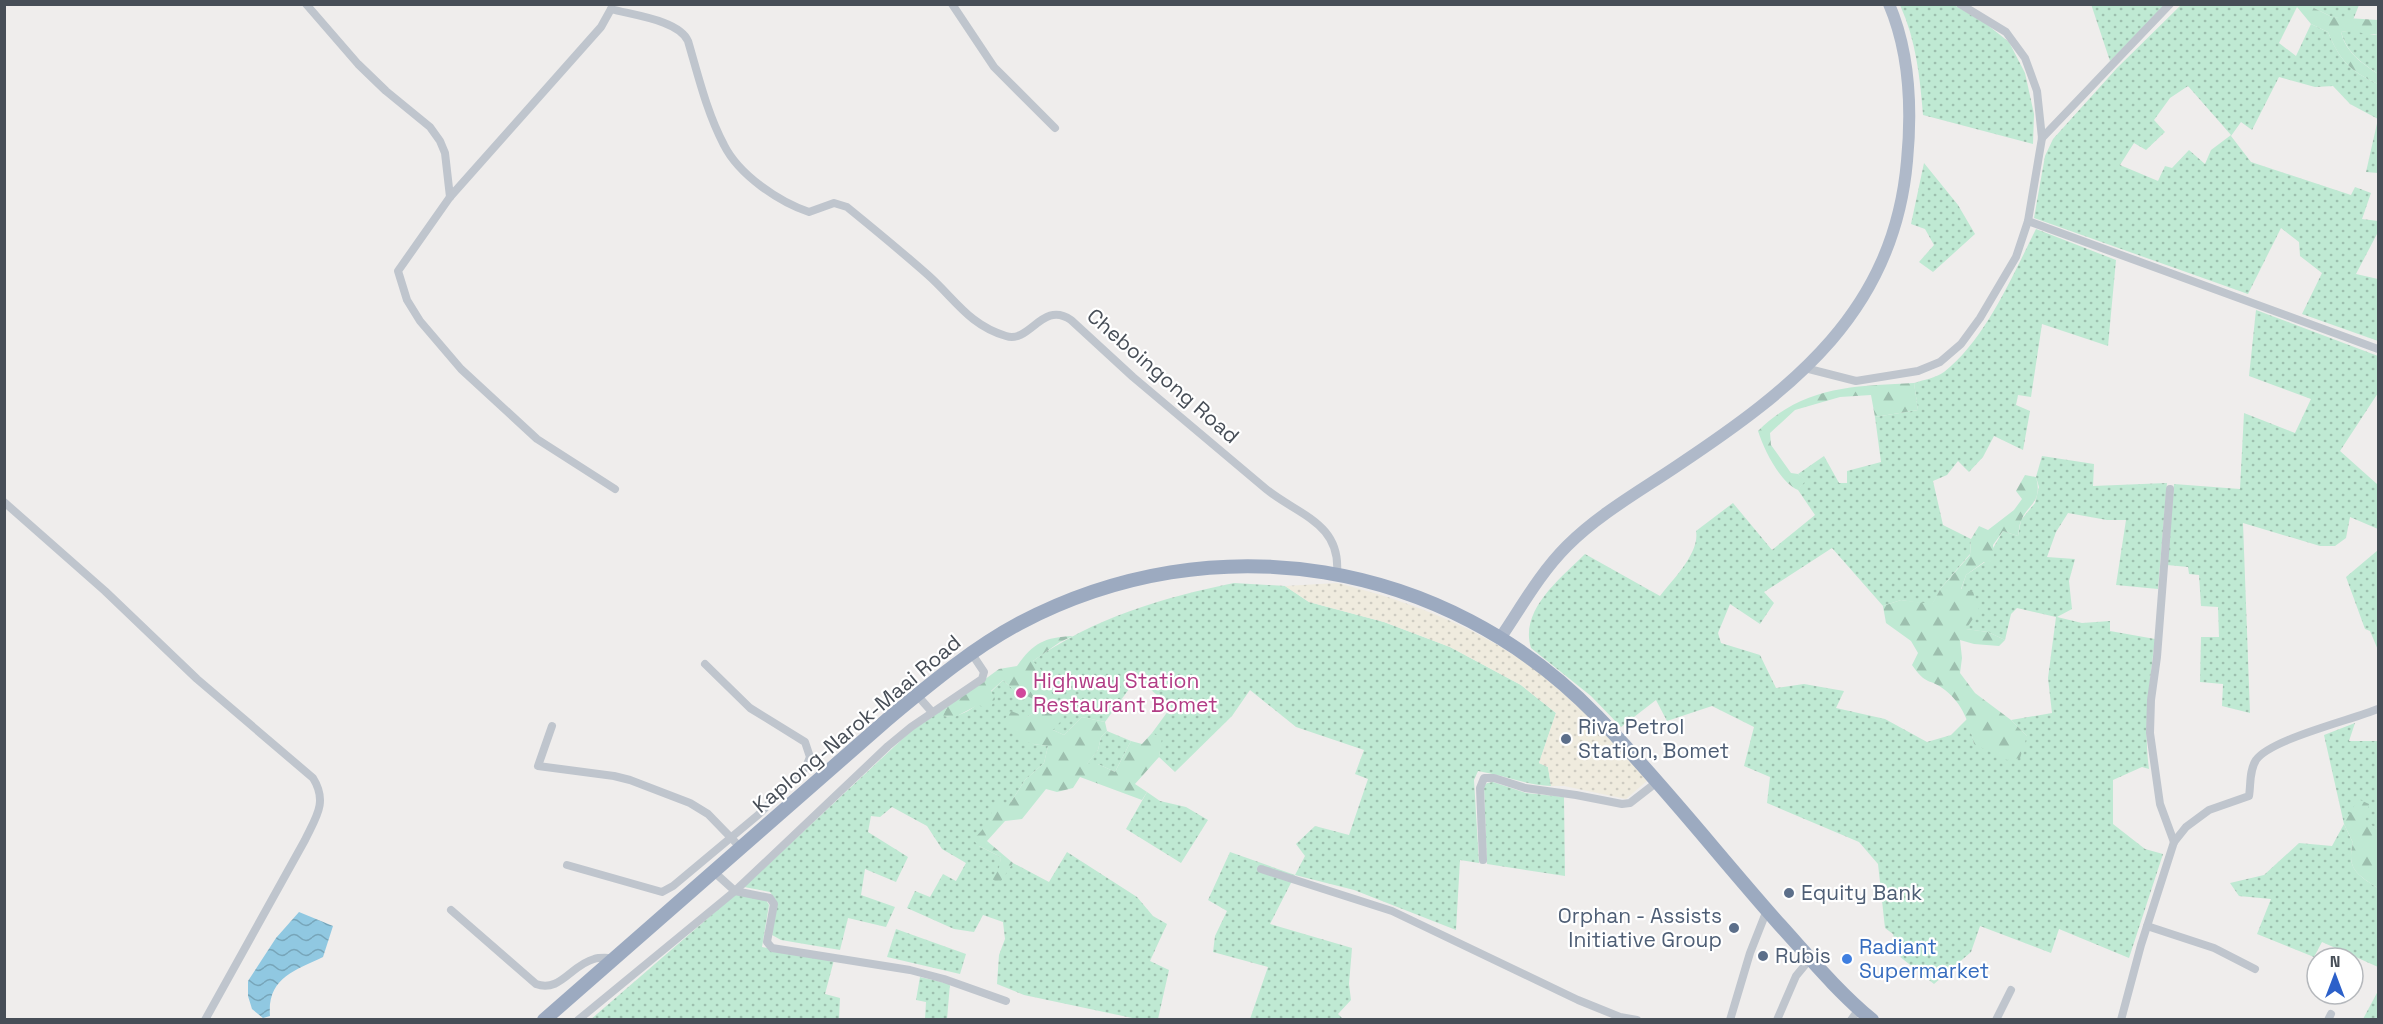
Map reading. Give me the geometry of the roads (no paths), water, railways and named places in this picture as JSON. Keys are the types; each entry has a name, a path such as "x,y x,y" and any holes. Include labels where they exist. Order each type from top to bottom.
{"highway":[{"name":"Kaplong-Narok-Maai Road","path":"552,1017 613,958 917,695 1005,631 1044,611 1117,584 1144,578 1227,567 1297,568 1337,573 1400,590 1450,610 1501,637 1521,651 1588,707 1657,782 1810,958 1855,1014 1872,1020"}],"main road":[{"path":"1501,637 1536,583 1577,537 1765,403 1821,354 1868,289 1885,255 1903,201 1909,146 1910,107 1904,57 1890,4"}],"street":[{"path":"306,4 358,64 386,91 430,127 445,153 450,197"},
{"path":"952,4 994,67 1054,128"},
{"path":"1805,368 1856,381 1918,371 1940,362 1961,344 1980,318 2016,257 2028,221 2042,138 2037,91 2025,58 2006,32 1960,4"},
{"path":"2042,138 2170,4"},
{"path":"611,7 601,27 450,197 400,265 398,277 407,300 435,341 461,369 537,439 615,489"},
{"name":"Cheboingong Road","path":"611,7 671,25 685,35 724,145 741,168 776,197 809,212 830,203 847,207 927,273 968,316 978,324 1007,337 1022,335 1038,321 1050,316 1061,315 1071,320 1140,384 1266,489 1288,506 1319,524 1326,531 1336,551 1337,573"},
{"path":"2028,221 2379,349"},
{"path":"2170,489 2150,734 2160,804 2174,842"},
{"path":"4,502 105,591 197,679 313,778 320,788 322,797 318,813 305,840 205,1020"},
{"path":"578,1020 735,891 871,760 911,727 984,676 984,672 972,654"},
{"path":"567,865 662,892 673,886 758,815 806,767 810,758 805,742 750,708 705,664"},
{"path":"917,695 933,712"},
{"path":"2121,1020 2147,926 2174,842 2186,827 2209,810 2249,796 2253,766 2268,749 2290,739 2379,709"},
{"path":"552,726 537,763 540,767 630,780 690,803 708,814 741,848"},
{"path":"1483,860 1480,788 1484,778 1494,778 1525,788 1622,804 1630,803 1657,782"},
{"path":"1262,869 1293,881 1392,911 1578,1000 1620,1017 1637,1020"},
{"path":"714,872 735,891 770,898 774,904 767,942 772,948 910,970 944,979 1006,1001"},
{"path":"451,910 536,984 545,987 555,984 595,958 613,958"},
{"path":"1730,1020 1750,953 1767,910"},
{"path":"2147,926 2214,948 2255,969"},
{"path":"1777,1020 1796,976 1810,958"},
{"path":"1996,1020 2011,990"}],"water":[{"path":"299,912 333,926 323,957 293,972 278,984 270,1003 270,1016 263,1018 252,1009 248,996 248,981 276,938"}],"place":[{"name":"Highway Station Restaurant Bomet","path":"1021,693"},
{"name":"Riva Petrol Station, Bomet","path":"1566,739"},
{"name":"Equity Bank","path":"1789,893"},
{"name":"Orphan - Assists Initiative Group","path":"1734,928"},
{"name":"Rubis","path":"1763,956"},
{"name":"Radiant Supermarket","path":"1847,959"}]}
